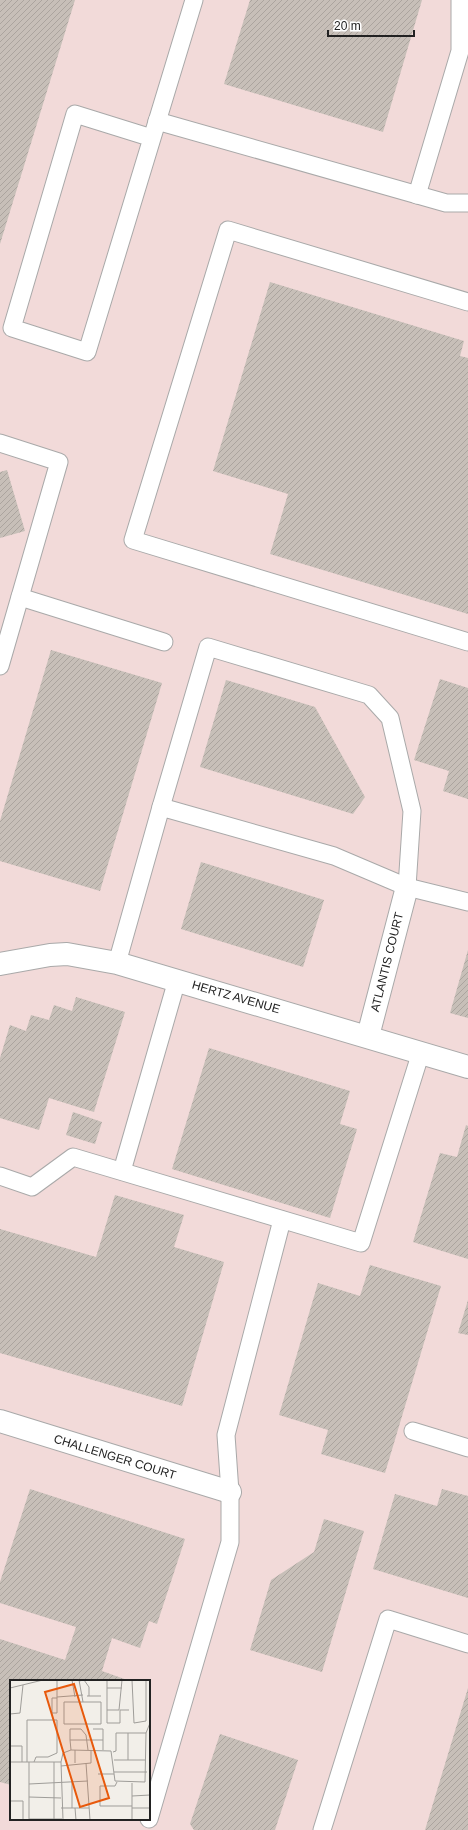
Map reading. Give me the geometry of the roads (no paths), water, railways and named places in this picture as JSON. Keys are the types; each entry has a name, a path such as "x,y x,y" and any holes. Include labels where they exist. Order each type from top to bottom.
{"street":[{"name":"ATLANTIS COURT","path":"368,1036 406,887"},
{"name":"HERTZ AVENUE","path":"0,964 50,955 67,954 117,963 468,1066"},
{"name":"CHALLENGER COURT","path":"0,1421 230,1492"}],"lane":[{"path":"152,138 75,114 12,328 87,352 194,0"},
{"path":"417,195 460,50 460,0"},
{"path":"157,121 446,203 468,203"},
{"path":"468,302 228,230 132,540 468,642"},
{"path":"0,443 59,462 0,666"},
{"path":"20,597 164,642"},
{"path":"117,963 208,647 369,695 390,718 412,811 406,887"},
{"path":"161,807 334,856 406,887 468,902"},
{"path":"122,1171 177,980"},
{"path":"0,1176 32,1187 73,1157 361,1243 421,1052"},
{"path":"150,1816 230,1542 230,1492 226,1435 282,1220"},
{"path":"413,1431 468,1448"},
{"path":"322,1830 388,1619 468,1644"},
{"path":"146,1830 149,1820"}]}
